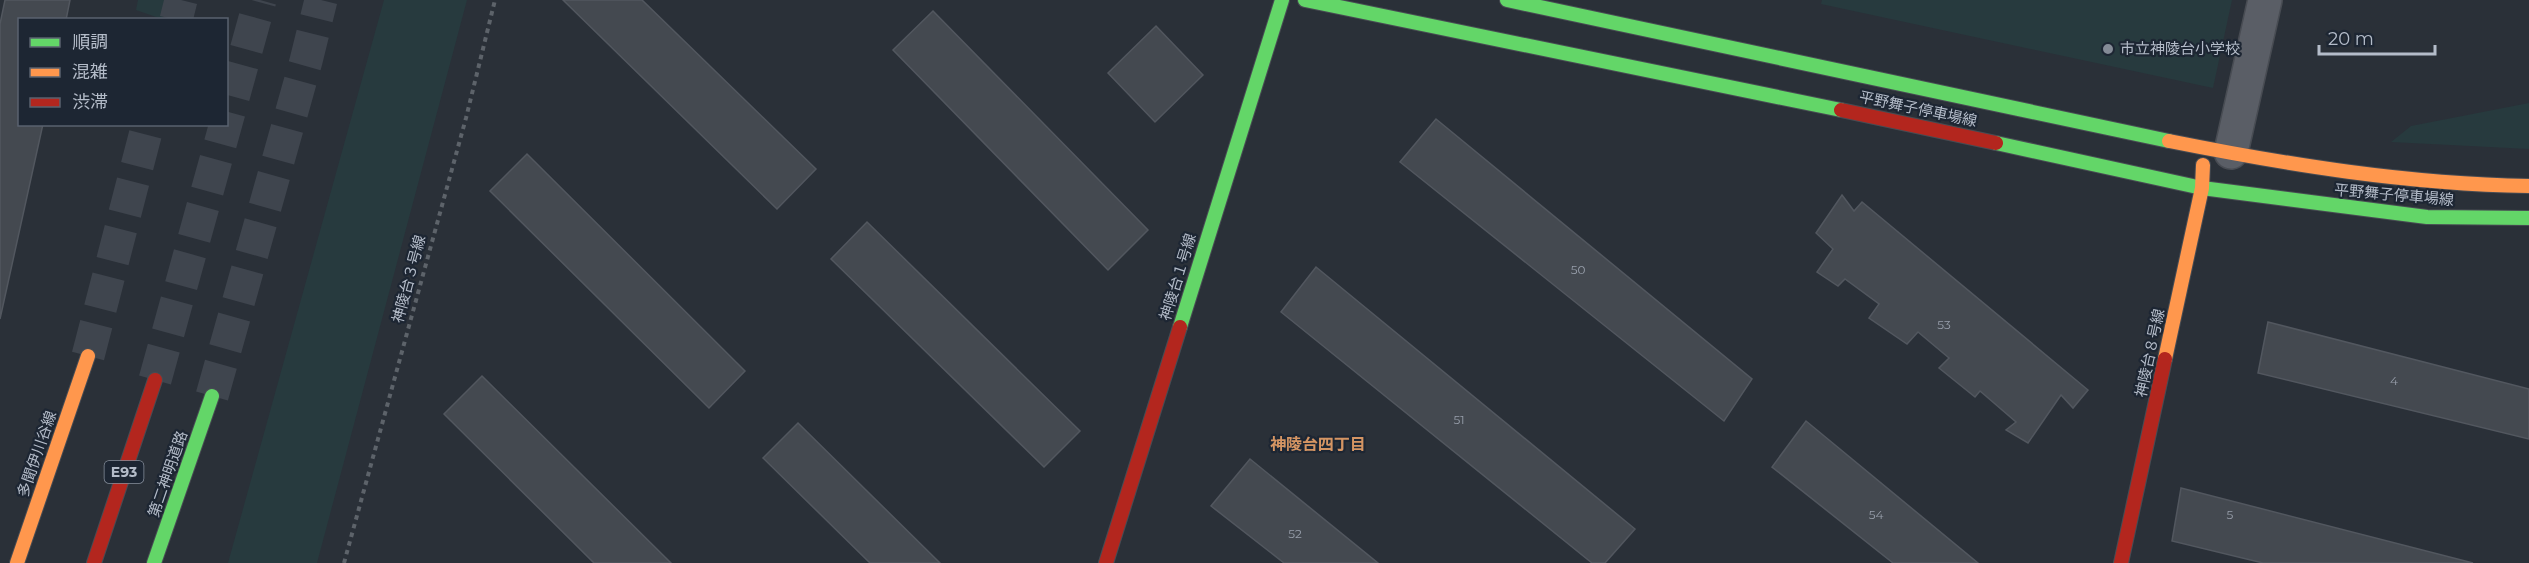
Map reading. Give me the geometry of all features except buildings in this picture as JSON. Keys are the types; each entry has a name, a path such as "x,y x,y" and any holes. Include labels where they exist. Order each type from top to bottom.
{"main road":[{"name":"神陵台１号線","path":"1106,563 1282,0"},
{"name":"平野舞子停車場線","path":"1305,0 1704,80 2202,188 2427,217 2529,218"},
{"name":"平野舞子停車場線","path":"1507,0 2218,150 2365,176 2470,187 2529,186"},
{"name":"神陵台８号線","path":"2121,563 2202,188 2218,150"},
{"name":"多聞伊川谷線","path":"17,563 88,356"},
{"name":"E93","path":"94,563 155,380"},
{"name":"第二神明道路","path":"154,563 212,396"}],"street":[{"path":"2218,150 2265,0"}],"path":[{"name":"神陵台３号線","path":"344,563 466,118 495,0"}],"green space":[{"path":"138,0 167,0 162,18 136,10"},
{"path":"384,0 467,0 317,563 228,563"},
{"name":"市立神陵台小学校","path":"1822,0 2232,0 2213,88 1821,4"},
{"path":"2529,103 2529,149 2391,142 2411,126"}],"tunnel":[{"path":"176,18 181,0"},
{"path":"228,116 260,0"},
{"path":"212,396 321,0"},
{"path":"88,356 147,126"},
{"path":"155,380 225,126"}],"traffic: fast":[{"path":"1180,327 1282,0"},
{"path":"1305,0 1841,110"},
{"path":"1507,0 2169,141"},
{"path":"1996,143 2202,188 2427,217 2529,218"},
{"path":"154,563 212,396"}],"traffic: slow":[{"path":"2169,141 2348,172 2438,182 2529,186"},
{"path":"2165,359 2202,188 2203,165"},
{"path":"17,563 88,356"}],"traffic: jam":[{"path":"1841,110 1996,143"},
{"path":"1106,563 1180,327"},
{"path":"2121,563 2165,359"},
{"path":"94,563 155,380"}],"place":[{"name":"市立神陵台小学校","path":"2108,49"}],"district":[{"name":"神陵台四丁目","path":"1318,444"}]}
